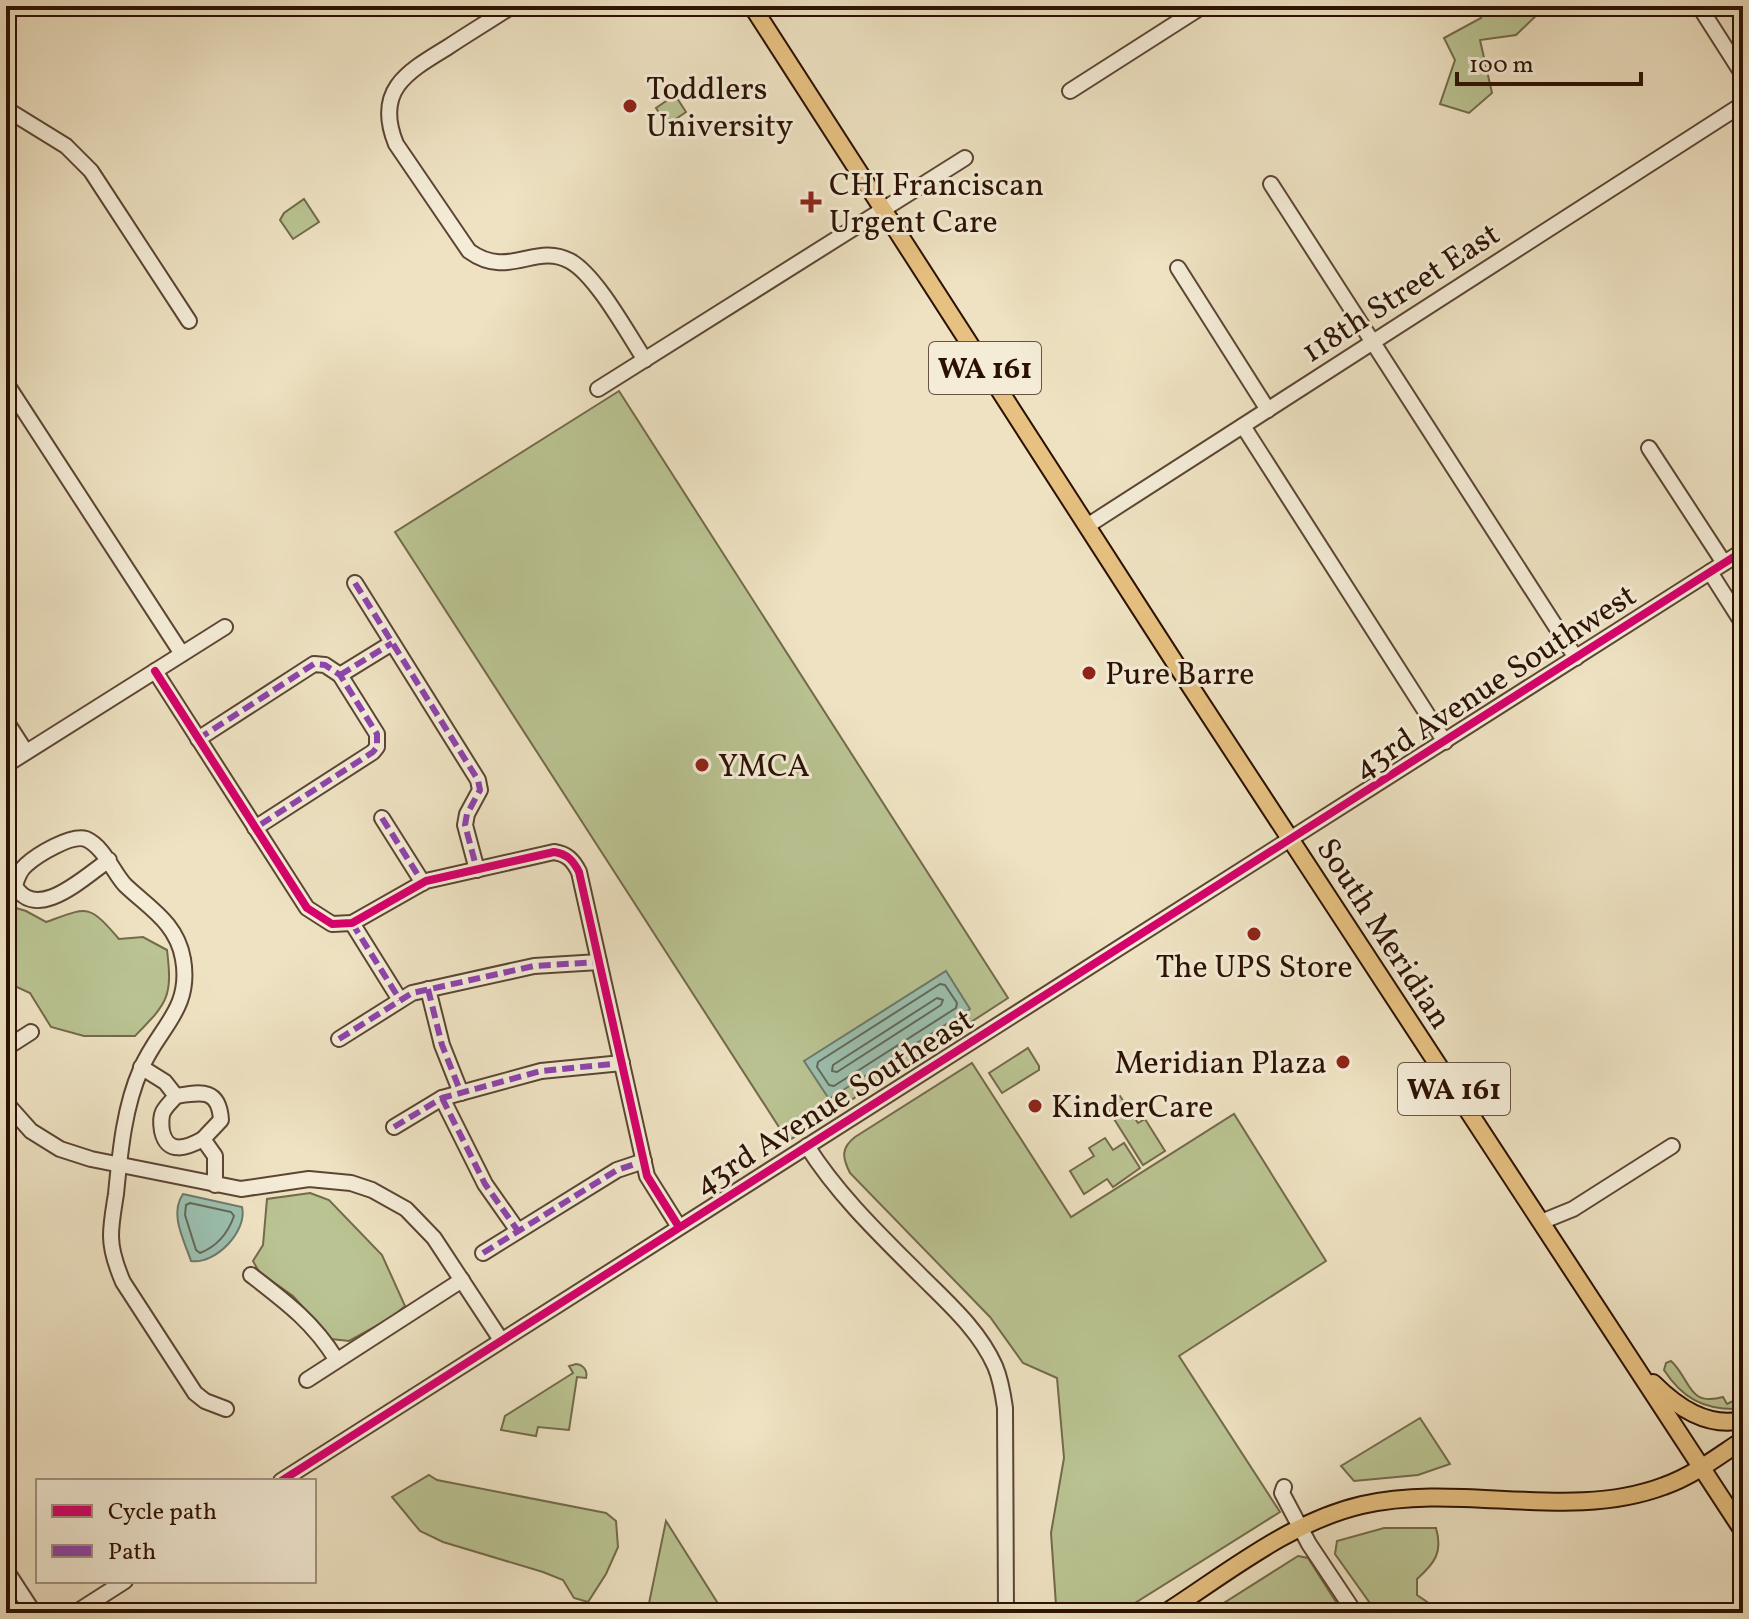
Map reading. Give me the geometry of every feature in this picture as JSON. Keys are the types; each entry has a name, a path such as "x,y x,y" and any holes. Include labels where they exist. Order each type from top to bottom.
{"main road":[{"name":"WA 161","path":"752,6 1087,526"},
{"name":"South Meridian","path":"1087,526 1743,1531"},
{"path":"1634,1364 1663,1393 1694,1414 1722,1422 1743,1420"},
{"path":"1165,1613 1301,1528 1340,1511 1393,1500 1475,1498 1582,1501 1615,1498 1662,1487 1702,1468 1743,1440"}],"street":[{"path":"6,13 12,6"},
{"path":"512,6 414,68 395,89 388,106 389,123 396,144 469,251 485,260 503,264 546,255 569,261 586,273 645,360"},
{"path":"1070,91 1203,6"},
{"path":"1699,6 1743,75"},
{"name":"118th Street East","path":"1087,526 1743,104"},
{"path":"6,109 66,146 91,171 189,321"},
{"path":"598,389 965,158"},
{"path":"1271,184 1576,658"},
{"path":"1178,268 1268,410"},
{"path":"6,383 182,654"},
{"path":"1243,426 1445,742"},
{"path":"1649,448 1724,563"},
{"name":"43rd Avenue Southwest","path":"1291,840 1743,551"},
{"path":"1710,572 1743,624"},
{"path":"355,583 478,780 480,790 467,814 465,825 477,870"},
{"path":"6,765 225,627"},
{"path":"340,675 392,643"},
{"path":"198,739 314,664 325,665 340,675 377,734 377,747 255,828"},
{"path":"155,671 307,908 332,924 352,923 423,883 554,852 570,858 579,872 647,1176 679,1227"},
{"path":"6,721 26,752"},
{"path":"382,818 423,883"},
{"path":"109,860 47,901 33,902 21,896 15,886 24,866 48,849 71,839 86,839 109,860 123,883 163,917 172,929 183,958 183,991 179,1007 141,1067 134,1087 119,1165 111,1237 119,1273 195,1393 205,1401 226,1409"},
{"name":"43rd Avenue Southeast","path":"284,1479 1291,840"},
{"path":"352,923 400,1000"},
{"path":"339,1039 412,993 551,963 599,962"},
{"path":"428,989 442,1045 461,1093"},
{"path":"6,1048 31,1032"},
{"path":"394,1127 442,1098 541,1071 622,1063"},
{"path":"141,1067 165,1082 176,1096"},
{"path":"200,1092 211,1095 220,1107 221,1120 203,1139 183,1148 171,1147 166,1142 161,1129 162,1113 176,1096 200,1092"},
{"path":"442,1098 485,1184 518,1231"},
{"path":"6,1103 31,1131 60,1149 119,1165 241,1189 329,1179 372,1190 398,1204 421,1222 501,1340"},
{"path":"203,1139 215,1156 215,1185"},
{"path":"807,1146 836,1187 865,1220 971,1328 994,1364 1005,1408 1006,1613"},
{"path":"1541,1222 1573,1209 1672,1146"},
{"path":"483,1253 617,1170 644,1161"},
{"path":"251,1275 301,1313 323,1337 336,1359"},
{"path":"307,1380 462,1280"},
{"path":"1284,1487 1282,1493 1301,1528 1355,1613"},
{"path":"6,1570 34,1613"},
{"path":"75,1613 122,1583"}],"shaded area":[{"path":"1477,6 1546,6 1516,35 1480,40 1492,93 1469,113 1440,104 1455,60 1444,38 1481,18"},
{"path":"675,95 686,112 667,125 656,108"},
{"path":"304,199 319,222 293,239 280,220 284,213"},
{"name":"YMCA","path":"619,391 1008,998 788,1141 395,532"},
{"path":"6,905 46,922 87,911 100,919 119,939 143,937 167,950 168,990 161,1007 135,1036 84,1036 51,1027 30,993 6,982"},
{"path":"1028,1048 1039,1070 1002,1093 989,1073"},
{"path":"972,1063 1071,1217 1234,1114 1326,1261 1179,1356 1280,1512 1119,1613 1054,1613 1051,1533 1064,1458 1057,1378 1023,1363 990,1317 850,1173 845,1162 845,1149 855,1137"},
{"path":"1120,1096 1138,1123 1145,1119 1165,1151 1143,1165 1104,1103"},
{"path":"1105,1138 1113,1150 1124,1143 1140,1168 1113,1187 1107,1179 1084,1194 1070,1171 1094,1156 1089,1148"},
{"path":"310,1193 329,1200 382,1255 405,1306 391,1318 349,1341 331,1339 293,1296 259,1272 253,1261 263,1245 267,1199"},
{"path":"1671,1361 1696,1395 1711,1399 1723,1397 1727,1404 1733,1401 1738,1409 1715,1407 1686,1395 1664,1370 1666,1363"},
{"path":"576,1364 584,1368 586,1378 577,1377 569,1430 538,1427 536,1436 501,1430 505,1416 573,1373 569,1366"},
{"path":"1420,1418 1450,1464 1418,1475 1354,1481 1341,1466"},
{"path":"429,1475 437,1480 606,1513 616,1521 618,1547 588,1602 574,1598 563,1580 443,1542 420,1531 392,1497"},
{"path":"666,1521 724,1613 647,1613"},
{"path":"1384,1528 1436,1528 1438,1550 1429,1568 1417,1579 1417,1595 1433,1606 1436,1613 1377,1613 1335,1554 1337,1541"},
{"path":"1298,1556 1308,1558 1343,1613 1208,1613"}],"water":[{"path":"946,971 970,1009 829,1099 804,1061"},
{"path":"183,1194 242,1207 243,1216 235,1236 210,1258 191,1261 177,1210"}],"marked path":[{"path":"355,583 478,780 480,790 467,814 465,825 477,870"},
{"path":"340,675 392,643"},
{"path":"198,739 314,664 325,665 340,675 377,734 377,747 255,828"},
{"path":"382,818 423,883"},
{"path":"352,923 400,1000"},
{"path":"339,1039 412,993 534,966 599,962"},
{"path":"428,989 442,1045 461,1093"},
{"path":"394,1127 442,1098 541,1071 622,1063"},
{"path":"442,1098 485,1184 518,1231"},
{"path":"483,1253 617,1170 644,1161"}],"cycle path":[{"path":"284,1479 1743,551"},
{"path":"155,671 307,908 332,924 352,923 426,881 554,852 572,861 579,872 647,1176 679,1227"}],"place":[{"name":"Toddlers University","path":"630,106"},
{"name":"CHI Franciscan Urgent Care","path":"811,202"},
{"name":"Pure Barre","path":"1089,673"},
{"name":"YMCA","path":"702,765"},
{"name":"The UPS Store","path":"1254,934"},
{"name":"Meridian Plaza","path":"1343,1062"},
{"name":"KinderCare","path":"1035,1106"}]}
